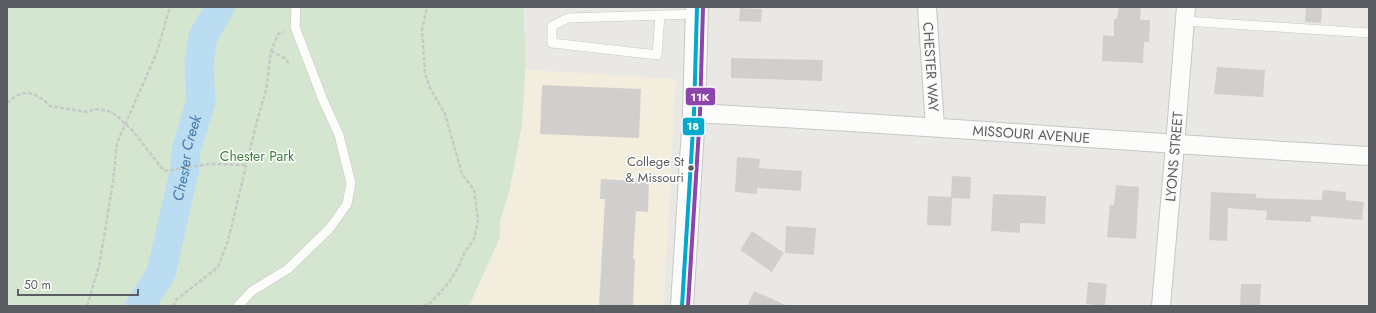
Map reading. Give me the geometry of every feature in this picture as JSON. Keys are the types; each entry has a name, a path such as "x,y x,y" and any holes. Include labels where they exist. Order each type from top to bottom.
{"street":[{"name":"CHESTER WAY","path":"927,7 935,127"},
{"path":"682,306 694,113 697,11"},
{"name":"LYONS STREET","path":"1161,306 1176,145 1185,14"},
{"name":"MISSOURI AVENUE","path":"694,113 935,127 1176,145 1369,156"}],"lane":[{"path":"238,306 252,291 288,269 330,228 347,204 351,183 339,135 323,100 295,27 296,7"},
{"path":"660,15 657,55 552,43 552,26 568,18 660,15 697,11"},
{"path":"1185,14 1369,33"}],"path":[{"path":"87,306 99,266 113,182 117,143 157,52 170,7"},
{"path":"423,306 430,303 450,281 460,264 464,253 474,239 478,220 474,190 462,174 445,114 430,88 424,73 422,30 427,7"},
{"path":"174,306 176,300 218,267 228,241 266,90 272,51 278,34 295,27"},
{"path":"272,51 286,59 289,64"},
{"path":"7,103 21,94 34,95 44,100 50,106 87,112 96,109 108,111 116,115 134,131 164,171 209,164 246,165"}],"shaded area":[{"path":"502,68 676,79 664,306 467,306 470,304 501,92"}],"green space":[{"name":"Chester Park","path":"7,7 523,7 526,56 522,125 510,188 500,222 500,237 470,304 467,306 7,306"}],"building":[{"path":"1119,7 1141,7 1140,20 1150,20 1149,42 1144,42 1143,63 1102,61 1103,35 1114,36 1114,19 1117,19"},
{"path":"1306,7 1322,7 1321,23 1305,22"},
{"path":"740,8 762,9 761,22 739,21"},
{"path":"731,58 823,60 822,81 731,78"},
{"path":"1217,67 1265,70 1263,97 1214,94"},
{"path":"542,85 641,89 639,138 540,134"},
{"path":"737,157 760,159 759,168 802,171 801,191 757,188 757,194 735,192"},
{"path":"952,176 971,177 970,199 952,198 951,226 927,225 928,196 951,197"},
{"path":"601,179 649,182 648,212 636,211 633,259 635,259 633,306 599,306 605,199 600,199"},
{"path":"1116,185 1139,187 1136,239 1107,237 1110,205 1114,205"},
{"path":"1323,190 1346,192 1346,200 1364,202 1362,220 1311,216 1311,222 1266,220 1267,211 1228,208 1227,241 1209,240 1211,192 1256,194 1256,198 1322,200"},
{"path":"993,194 1046,196 1045,224 1020,223 1020,233 991,231"},
{"path":"786,226 816,228 814,255 785,253"},
{"path":"752,231 784,253 772,272 740,250"},
{"path":"1088,282 1107,284 1105,306 1086,304"},
{"path":"1241,284 1261,284 1260,306 1240,306"},
{"path":"754,291 788,306 747,306"}],"waterway":[{"name":"Chester Creek","path":"140,306 161,273 185,168 186,150 201,101 199,63 203,37 220,7"}],"transit line":[{"name":"18","path":"682,306 694,113 697,7"},
{"name":"11K","path":"688,306 700,113 703,7"}],"place":[{"name":"College St & Missouri","path":"691,168"}]}
